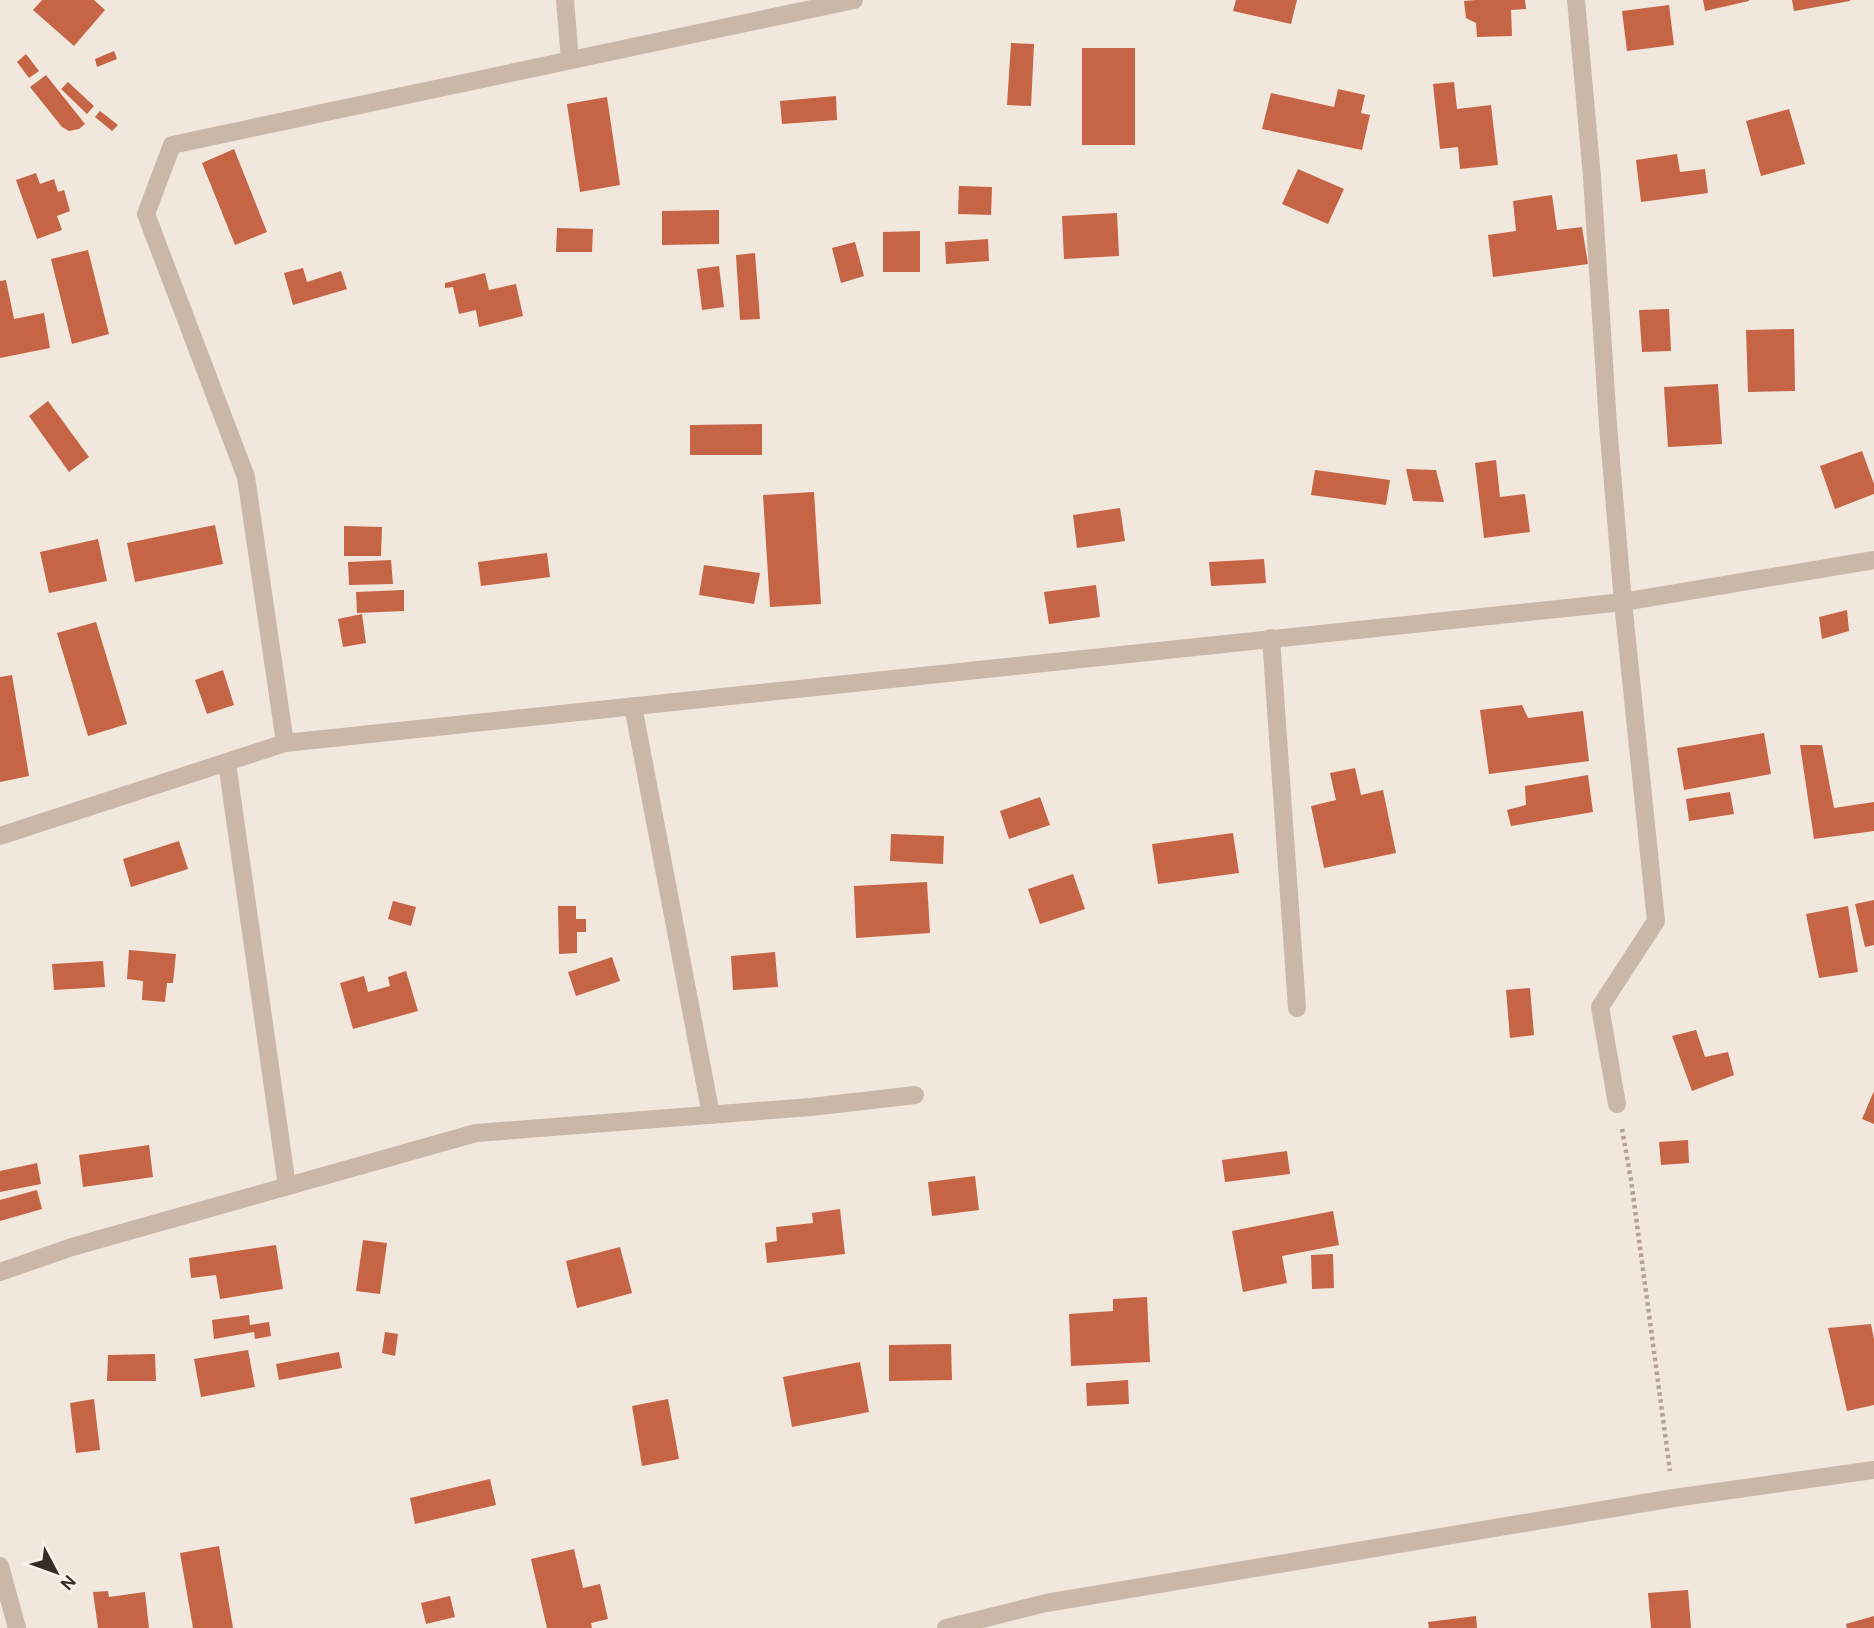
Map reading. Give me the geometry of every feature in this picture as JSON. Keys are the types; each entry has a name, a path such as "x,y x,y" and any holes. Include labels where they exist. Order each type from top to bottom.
{"street":[{"path":"565,0 570,60"},
{"path":"285,743 246,477 146,214 172,145 854,0"},
{"path":"1576,0 1592,177 1623,602 1656,921 1600,1007 1617,1104"},
{"path":"0,836 285,743 1623,602 1874,560"},
{"path":"1271,638 1297,1008"},
{"path":"633,706 710,1115"},
{"path":"227,763 287,1186"},
{"path":"0,1272 72,1247 476,1133 811,1107 915,1095"},
{"path":"946,1628 1046,1603 1674,1499 1874,1470"},
{"path":"0,1566 17,1628"}],"path":[{"path":"1617,1104 1631,1180 1674,1499"}],"building":[{"path":"42,0 94,0 105,10 74,46 33,10"},
{"path":"1236,0 1297,0 1291,24 1233,11"},
{"path":"1525,0 1526,9 1511,10 1512,36 1477,37 1476,23 1466,18 1464,1"},
{"path":"1703,0 1749,0 1749,1 1705,11"},
{"path":"1792,0 1850,0 1850,1 1794,11"},
{"path":"1669,5 1674,45 1627,51 1622,11"},
{"path":"1011,43 1034,44 1031,106 1007,105"},
{"path":"1082,48 1135,48 1135,145 1082,145"},
{"path":"114,51 117,59 97,67 95,59"},
{"path":"26,54 39,71 29,78 17,62"},
{"path":"46,75 85,124 79,129 69,131 62,127 30,87"},
{"path":"68,82 94,106 87,114 61,89"},
{"path":"1454,82 1457,109 1491,105 1498,165 1460,169 1458,147 1440,149 1433,84"},
{"path":"1338,89 1365,95 1361,113 1370,115 1362,150 1262,129 1271,93 1334,107"},
{"path":"836,96 837,120 782,124 780,101"},
{"path":"607,97 620,185 580,192 567,104"},
{"path":"1789,109 1805,164 1761,176 1746,121"},
{"path":"100,111 118,125 112,131 95,117"},
{"path":"234,149 267,232 235,245 202,163"},
{"path":"1677,154 1680,172 1705,169 1708,193 1641,202 1636,160"},
{"path":"1298,169 1344,189 1328,224 1282,204"},
{"path":"36,173 40,184 54,179 58,192 64,190 70,211 57,216 62,230 37,239 16,180"},
{"path":"959,186 992,187 991,215 958,214"},
{"path":"1552,195 1557,230 1582,227 1588,264 1493,277 1488,235 1516,231 1513,201"},
{"path":"719,210 719,244 662,245 662,211"},
{"path":"1117,213 1119,256 1064,259 1062,216"},
{"path":"557,228 593,229 592,252 556,252"},
{"path":"920,231 920,272 883,272 883,232"},
{"path":"988,239 989,261 946,264 945,242"},
{"path":"855,242 864,276 841,283 832,248"},
{"path":"88,250 109,334 72,344 51,259"},
{"path":"755,253 760,319 740,320 736,255"},
{"path":"719,266 724,307 702,310 697,269"},
{"path":"303,268 307,282 341,271 347,289 293,305 284,273"},
{"path":"485,273 489,290 516,284 523,316 479,327 476,310 459,314 453,287 445,288 445,283"},
{"path":"6,280 14,319 44,313 50,348 0,358 0,281"},
{"path":"1669,309 1671,351 1642,352 1639,310"},
{"path":"1794,329 1795,391 1748,392 1746,330"},
{"path":"1718,384 1722,444 1668,447 1664,387"},
{"path":"48,401 89,457 69,472 29,416"},
{"path":"762,424 762,455 690,455 690,425"},
{"path":"1862,451 1874,484 1874,494 1835,509 1820,466"},
{"path":"1496,460 1500,497 1525,494 1530,532 1484,538 1475,463"},
{"path":"1406,469 1436,470 1444,502 1413,501"},
{"path":"1315,470 1390,480 1386,505 1311,495"},
{"path":"814,492 821,604 770,607 763,495"},
{"path":"1120,508 1125,541 1077,548 1073,515"},
{"path":"215,525 223,564 135,582 127,543"},
{"path":"344,526 382,527 381,556 344,556"},
{"path":"98,539 107,581 49,593 40,552"},
{"path":"547,553 550,577 481,586 478,562"},
{"path":"1264,559 1266,583 1211,586 1209,562"},
{"path":"391,560 393,584 349,585 348,562"},
{"path":"704,565 760,573 754,604 699,595"},
{"path":"1096,585 1100,617 1049,624 1044,592"},
{"path":"404,590 404,611 357,613 356,592"},
{"path":"1847,610 1849,631 1822,639 1819,617"},
{"path":"362,614 366,643 343,647 338,619"},
{"path":"96,622 127,724 88,736 57,633"},
{"path":"223,670 234,705 207,714 195,680"},
{"path":"12,675 29,776 0,782 0,677"},
{"path":"1522,705 1528,718 1583,711 1589,761 1489,774 1480,710"},
{"path":"1764,733 1771,774 1684,790 1677,748"},
{"path":"1800,745 1822,745 1834,808 1874,802 1874,831 1814,839"},
{"path":"1355,768 1361,795 1383,790 1396,853 1324,868 1311,806 1336,800 1330,773"},
{"path":"1588,775 1593,812 1511,826 1507,810 1526,805 1525,786"},
{"path":"1730,792 1734,814 1689,821 1686,799"},
{"path":"1040,797 1050,825 1009,839 1000,811"},
{"path":"1233,833 1239,873 1158,884 1152,844"},
{"path":"891,834 944,836 943,864 890,861"},
{"path":"179,841 188,869 131,887 123,859"},
{"path":"1073,874 1085,909 1040,924 1028,889"},
{"path":"927,882 930,933 856,938 854,886"},
{"path":"1874,900 1874,945 1865,947 1855,904"},
{"path":"393,901 416,907 411,926 388,919"},
{"path":"558,906 576,906 576,919 586,919 586,932 577,932 577,953 559,954"},
{"path":"1848,906 1858,972 1819,978 1806,914"},
{"path":"129,950 176,954 173,983 167,983 165,1002 142,1000 143,981 127,979"},
{"path":"775,952 778,987 733,990 731,956"},
{"path":"612,957 620,981 576,996 568,972"},
{"path":"103,961 105,987 54,990 52,964"},
{"path":"406,971 418,1011 353,1029 340,983 364,976 368,992 390,986 388,977"},
{"path":"1530,988 1534,1035 1510,1038 1506,990"},
{"path":"1696,1030 1705,1057 1728,1052 1734,1075 1692,1091 1672,1036"},
{"path":"1874,1091 1874,1124 1862,1119"},
{"path":"1688,1140 1689,1163 1661,1165 1659,1142"},
{"path":"149,1145 153,1177 83,1187 79,1155"},
{"path":"1287,1151 1290,1174 1225,1182 1222,1160"},
{"path":"37,1163 41,1184 0,1192 0,1171"},
{"path":"975,1176 979,1210 932,1216 928,1182"},
{"path":"37,1190 42,1209 0,1221 0,1200"},
{"path":"840,1209 845,1254 767,1263 765,1243 777,1241 776,1227 813,1223 812,1213"},
{"path":"1333,1211 1339,1245 1282,1256 1287,1283 1243,1292 1232,1231"},
{"path":"363,1240 387,1243 380,1294 356,1291"},
{"path":"276,1245 283,1289 220,1299 216,1275 191,1278 189,1258"},
{"path":"620,1247 632,1293 577,1308 566,1261"},
{"path":"1333,1254 1334,1288 1312,1289 1311,1255"},
{"path":"1147,1297 1150,1362 1071,1366 1069,1314 1113,1311 1113,1299"},
{"path":"249,1315 250,1325 269,1322 271,1336 255,1339 254,1332 214,1339 212,1320"},
{"path":"1871,1324 1874,1340 1874,1405 1847,1411 1828,1328"},
{"path":"385,1332 398,1334 395,1356 382,1353"},
{"path":"951,1344 952,1380 889,1381 889,1345"},
{"path":"248,1350 255,1387 201,1397 194,1359"},
{"path":"339,1352 342,1368 279,1380 276,1364"},
{"path":"155,1354 156,1381 107,1381 108,1355"},
{"path":"860,1362 869,1412 792,1427 783,1377"},
{"path":"1128,1380 1129,1404 1087,1406 1086,1383"},
{"path":"94,1399 100,1450 76,1453 70,1403"},
{"path":"668,1399 679,1459 642,1466 632,1406"},
{"path":"490,1479 496,1505 415,1524 410,1498"},
{"path":"219,1546 233,1628 193,1628 180,1553"},
{"path":"574,1549 583,1588 600,1584 608,1619 591,1623 592,1628 547,1628 531,1559"},
{"path":"1688,1590 1691,1628 1651,1628 1648,1593"},
{"path":"108,1591 109,1597 145,1592 149,1628 98,1628 93,1592"},
{"path":"450,1596 455,1617 426,1624 421,1603"},
{"path":"1476,1616 1477,1628 1429,1628 1428,1622"},
{"path":"1874,1616 1874,1628 1847,1628 1846,1624"}]}
